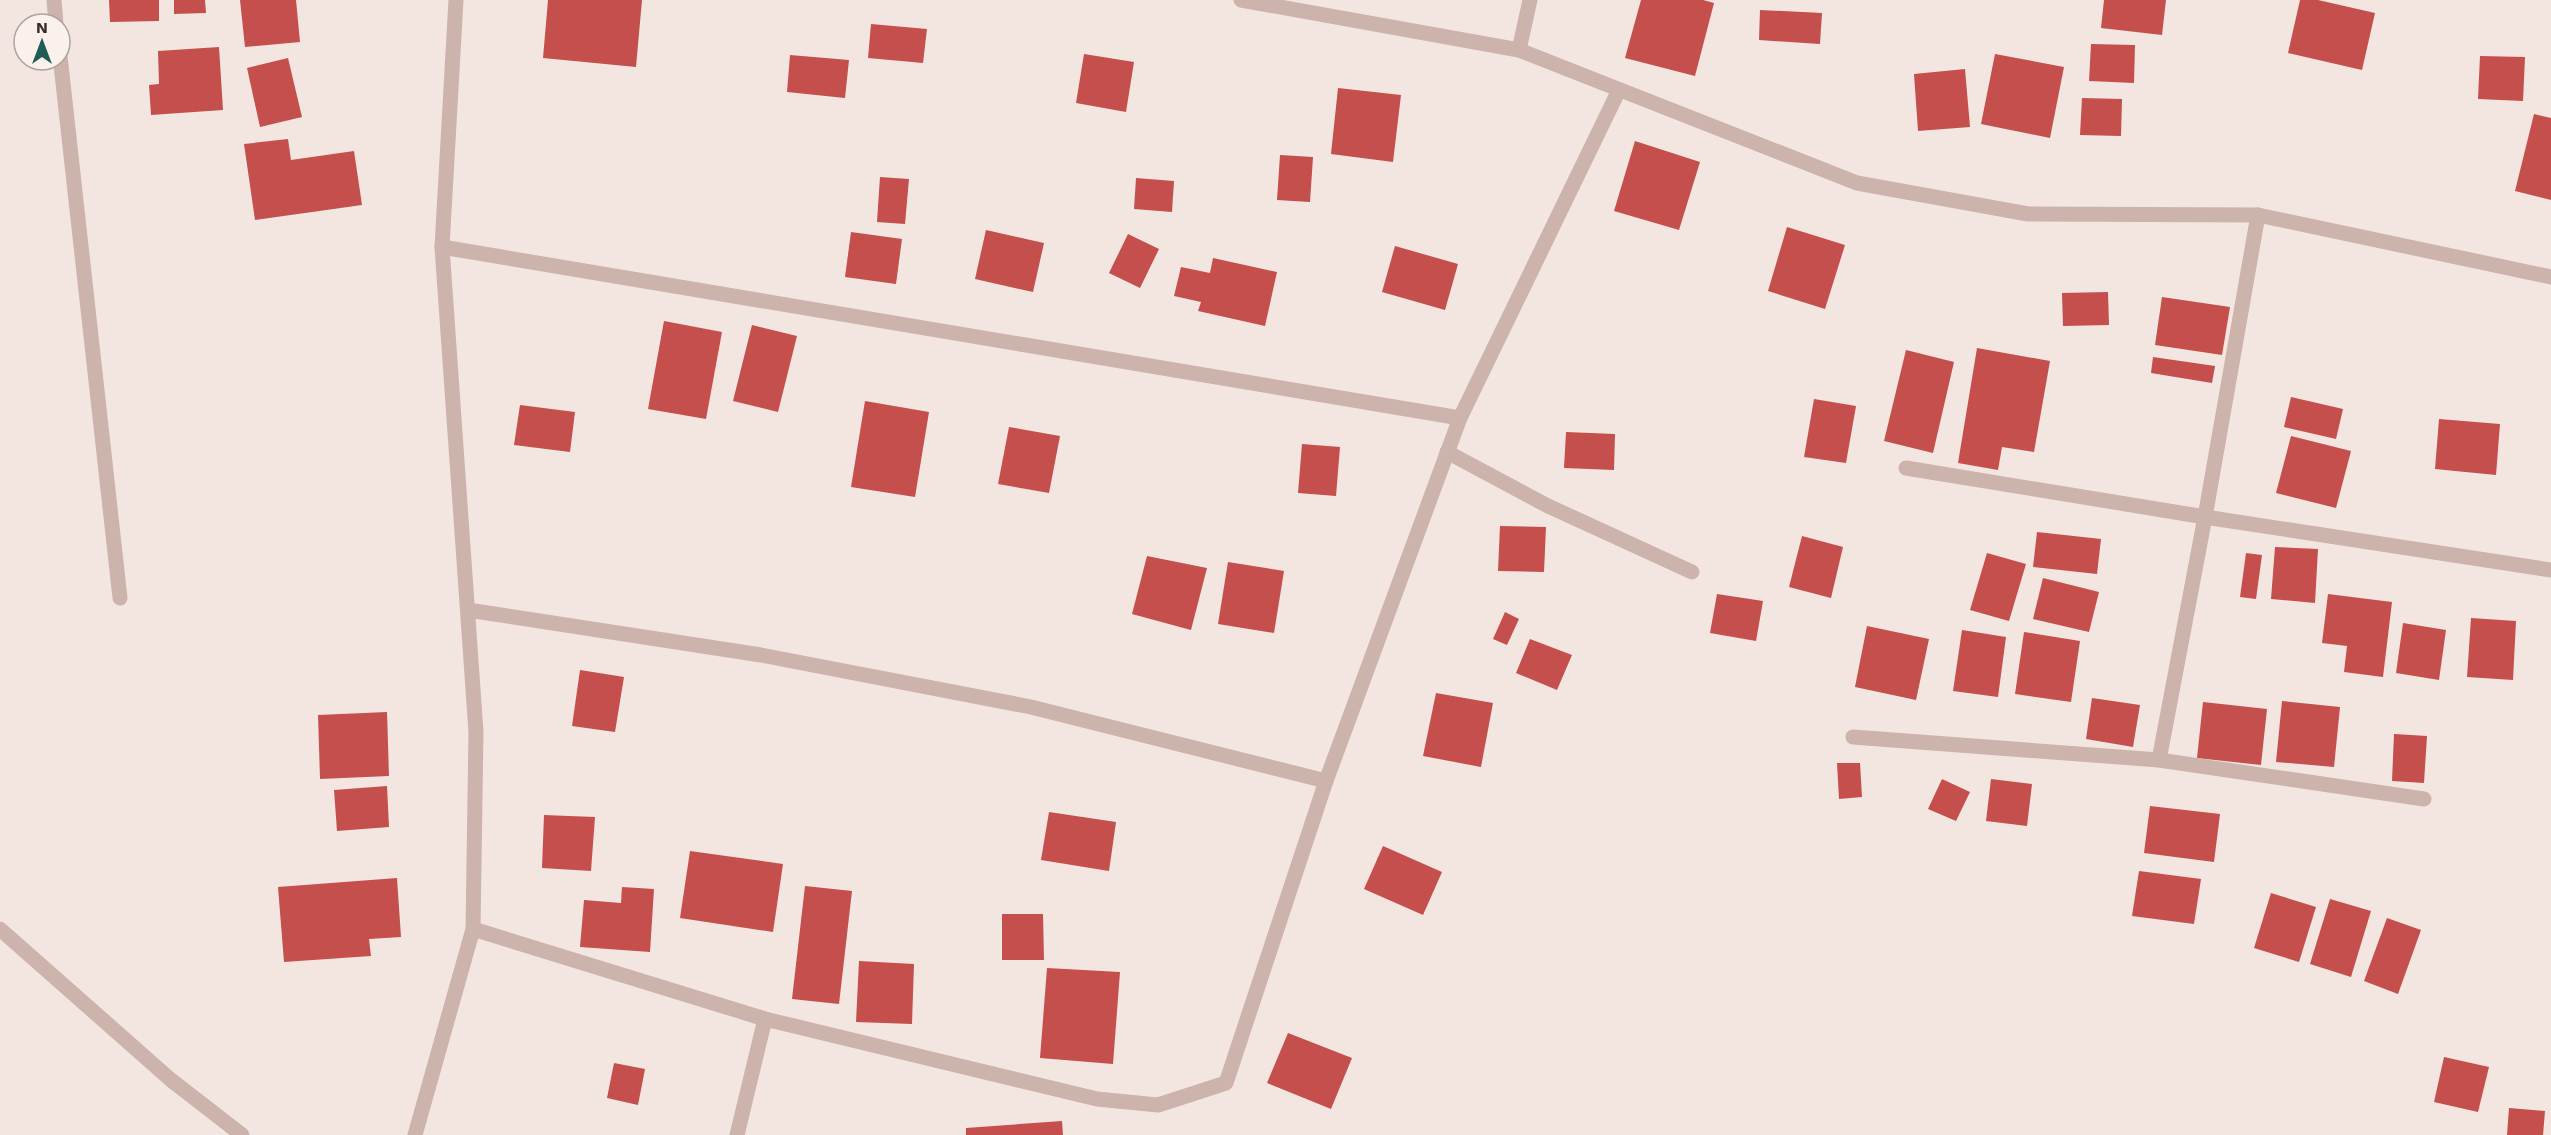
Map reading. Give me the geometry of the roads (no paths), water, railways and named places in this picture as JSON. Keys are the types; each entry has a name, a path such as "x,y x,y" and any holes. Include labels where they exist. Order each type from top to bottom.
{"street":[{"path":"415,1135 473,930 476,732 442,247 456,0"},
{"path":"1241,0 1519,50 1857,183 2028,214 2258,215 2551,277"},
{"path":"1519,50 1530,0"},
{"path":"62,72 120,598"},
{"path":"473,930 765,1019 1097,1099 1158,1105 1226,1083 1326,781 1460,418 1619,90"},
{"path":"2158,760 2205,517 2258,215"},
{"path":"442,247 1460,418"},
{"path":"1447,452 1548,506 1692,572"},
{"path":"1906,468 2551,570"},
{"path":"468,610 761,655 1019,705 1326,781"},
{"path":"1853,737 2158,760 2424,799"},
{"path":"0,930 171,1080 242,1135"},
{"path":"737,1135 765,1019"}]}
